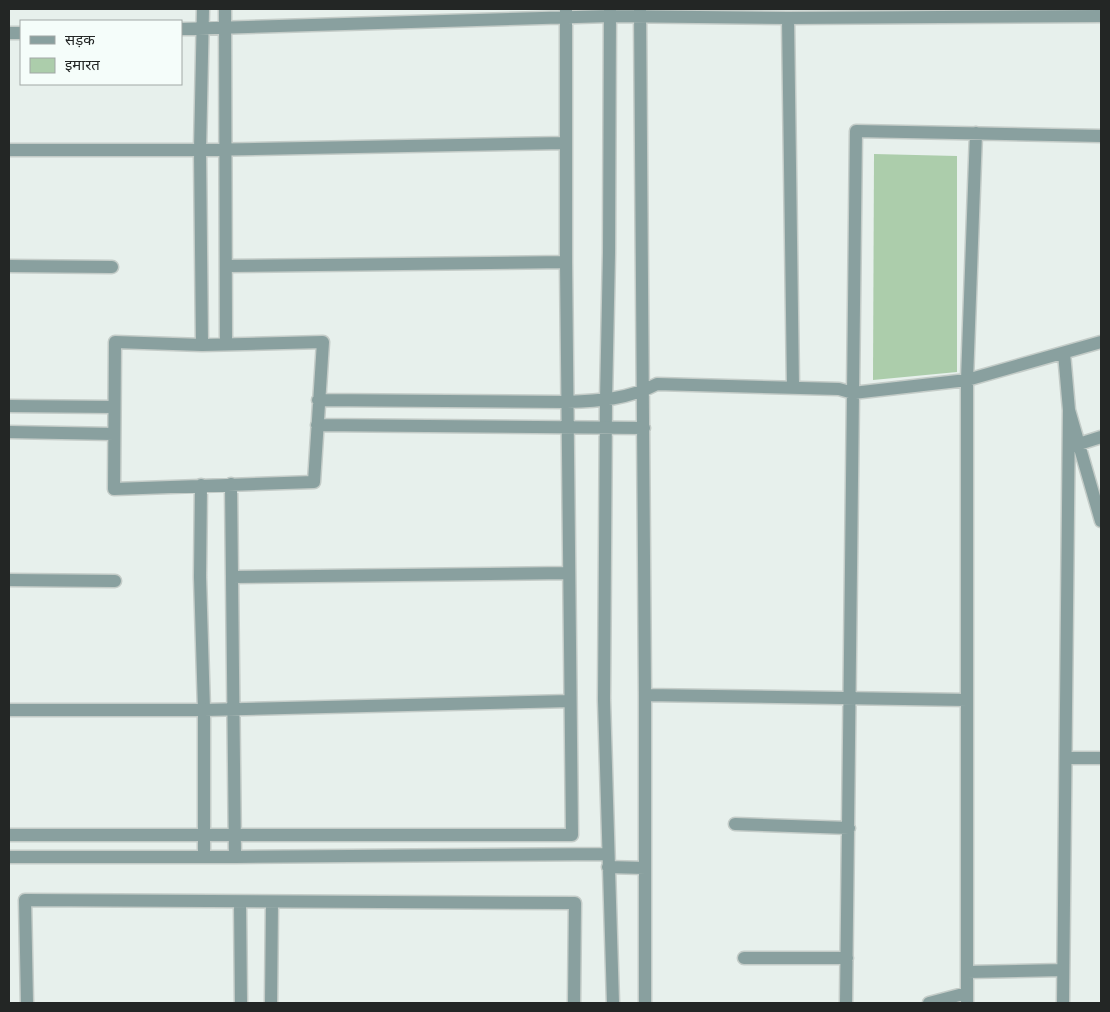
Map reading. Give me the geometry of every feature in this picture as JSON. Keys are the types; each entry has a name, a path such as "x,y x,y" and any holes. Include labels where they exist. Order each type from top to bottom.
{"street":[{"path":"202,345 200,150 203,9"},
{"path":"225,9 226,344"},
{"path":"182,29 431,15 610,12 788,18 1101,16"},
{"path":"610,12 604,700 613,1003"},
{"path":"9,836 572,836 568,573 566,13"},
{"path":"640,13 644,428 645,1003"},
{"path":"788,18 793,387"},
{"path":"846,1003 856,131 1101,136"},
{"path":"929,1003 967,998 967,380 976,133"},
{"path":"9,150 226,150 566,143"},
{"path":"226,266 566,262"},
{"path":"9,266 112,267"},
{"path":"115,342 202,345 323,342 314,482 114,489 115,342"},
{"path":"318,400 606,401 643,391 657,384 839,389 853,393 967,380 1101,342"},
{"path":"1063,1003 1067,758 1069,410 1064,354"},
{"path":"9,406 114,407"},
{"path":"1069,410 1101,521"},
{"path":"317,425 644,428"},
{"path":"9,432 114,434"},
{"path":"1079,444 1101,437"},
{"path":"231,484 235,857"},
{"path":"201,485 200,577 204,710 204,857"},
{"path":"232,577 568,573"},
{"path":"9,580 115,580"},
{"path":"645,695 967,700"},
{"path":"9,710 204,710 570,700"},
{"path":"1067,758 1101,758"},
{"path":"735,824 848,828"},
{"path":"9,856 235,857 608,854"},
{"path":"608,867 646,868"},
{"path":"27,1003 25,900 575,903 574,1003"},
{"path":"240,902 241,1003"},
{"path":"271,1003 272,902"},
{"path":"744,958 847,958"},
{"path":"967,972 1063,970"}],"building":[{"path":"874,154 957,156 957,372 873,380"}]}
